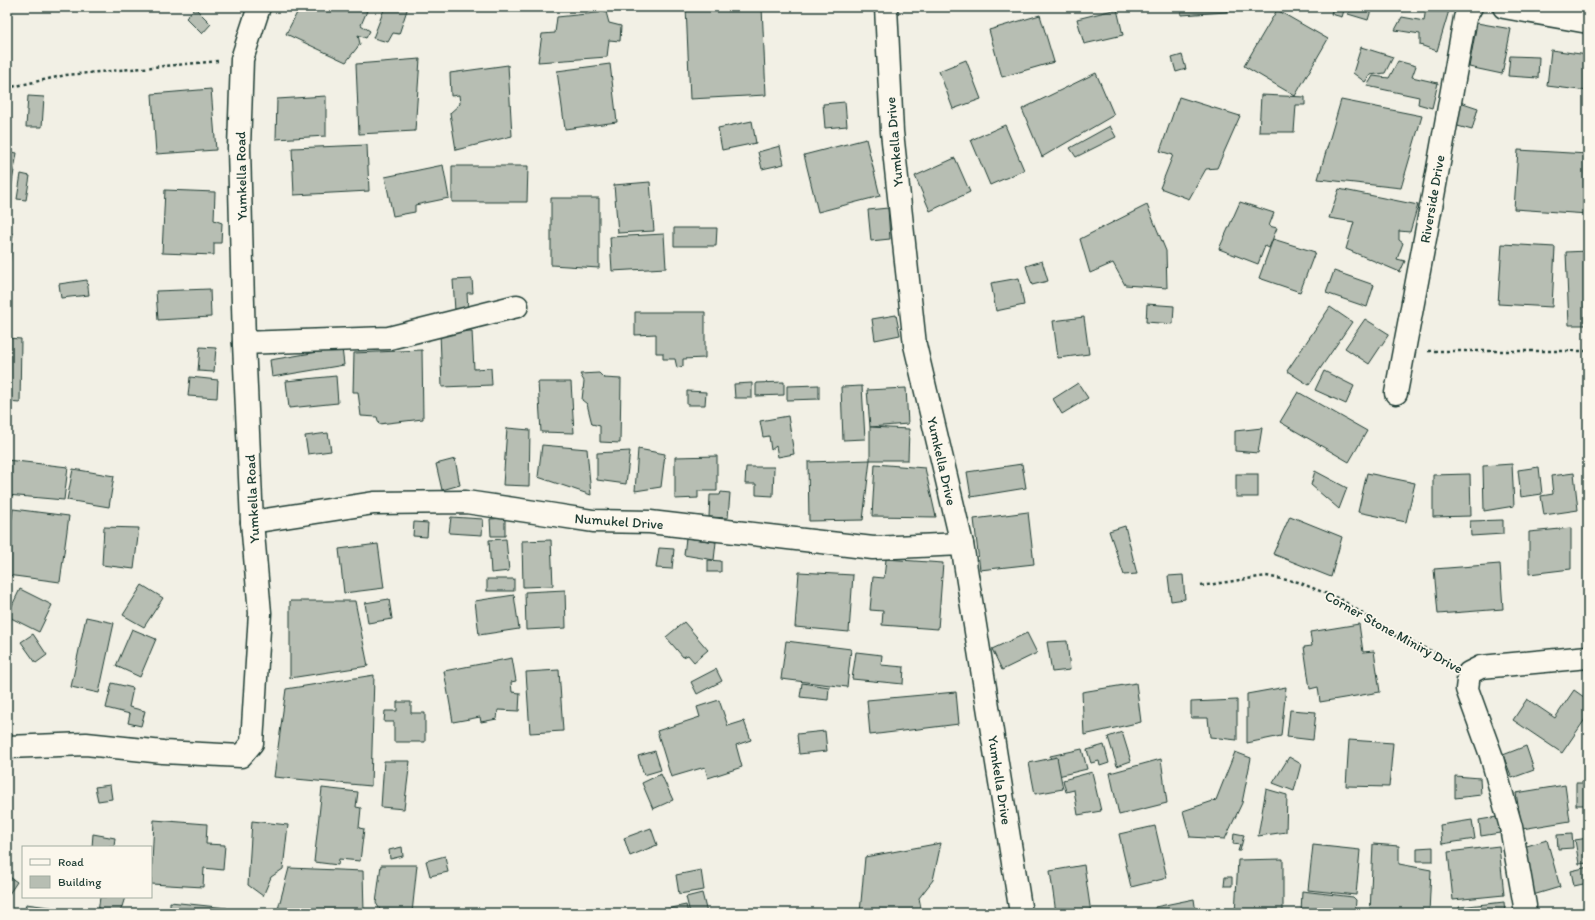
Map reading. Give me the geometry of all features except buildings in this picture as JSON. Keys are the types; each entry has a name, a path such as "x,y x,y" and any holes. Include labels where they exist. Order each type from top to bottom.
{"street":[{"name":"Yumkella Road","path":"7,747 86,744 170,752 241,756 252,743 260,612 252,522 244,343 239,148 242,59 259,7"},
{"name":"Yumkella Drive","path":"886,7 892,132 915,345 962,544 1021,913"},
{"name":"Riverside Drive","path":"1396,393 1465,18 1471,7"},
{"path":"1504,7 1588,22"},
{"path":"244,343 389,338 517,306"},
{"name":"Numukel Drive","path":"252,522 374,503 466,502 593,522 650,522 873,548 962,544"},
{"name":"Corner Stone Miniry Drive","path":"1469,674 1481,667 1588,657"},
{"path":"1469,674 1467,689 1491,755 1511,827 1524,906"}],"path":[{"path":"7,88 66,75 242,59"},
{"path":"1403,351 1588,351"},
{"name":"Corner Stone Miniry Drive","path":"1201,586 1266,576 1298,582 1342,600 1396,636 1436,653 1469,674"}]}
